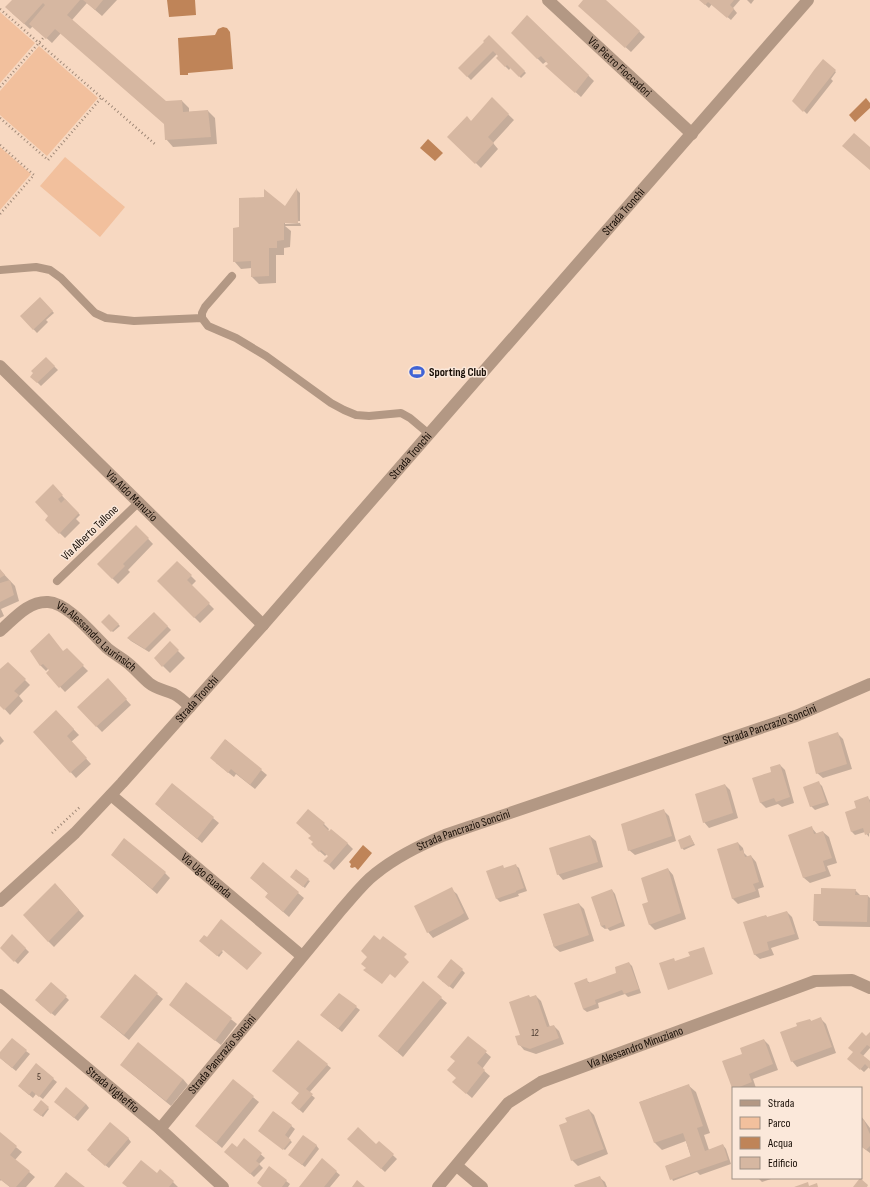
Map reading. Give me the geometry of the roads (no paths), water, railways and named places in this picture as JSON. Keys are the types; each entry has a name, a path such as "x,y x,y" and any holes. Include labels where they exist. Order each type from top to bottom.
{"street":[{"name":"Via Pietro Fioccadori","path":"548,0 692,134"},
{"name":"Strada Tronchi","path":"0,901 75,833 190,707 808,0"},
{"name":"Via Aldo Manuzio","path":"0,366 263,625"},
{"name":"Via Alessandro Laurinsich","path":"0,631 33,604 39,602 50,602 60,605 108,648 134,668 148,682 158,689 177,696 190,707"},
{"name":"Strada Pancrazio Soncini","path":"160,1129 302,956 374,874 388,864 416,847 453,833 796,716 870,684"},
{"name":"Via Ugo Guanda","path":"111,795 302,956"},
{"name":"Via Alessandro Minuziano","path":"438,1187 508,1103 540,1082 815,981 852,980 870,988"},
{"name":"Strada Vigheffio","path":"0,995 160,1129 223,1187"},
{"path":"456,1166 482,1187"}],"lane":[{"path":"0,270 36,267 50,270 58,275 95,313 106,318 134,321 202,318"},
{"path":"232,276 205,307 202,313 202,318 208,326 236,338 266,356 331,403 344,410 370,416 401,413 410,418 429,434"},
{"name":"Via Alberto Tallone","path":"57,581 138,503"}],"water":[{"path":"167,0 195,0 196,15 169,17"},
{"path":"223,27 227,28 230,32 233,69 180,75 178,38 215,35 218,29"},
{"path":"866,98 870,103 870,108 855,122 849,115"},
{"path":"428,139 443,153 435,161 420,148"},
{"path":"363,845 372,853 358,870 355,867 350,867 351,864 349,862"}],"place":[{"name":"Sporting Club","path":"417,372"}]}
